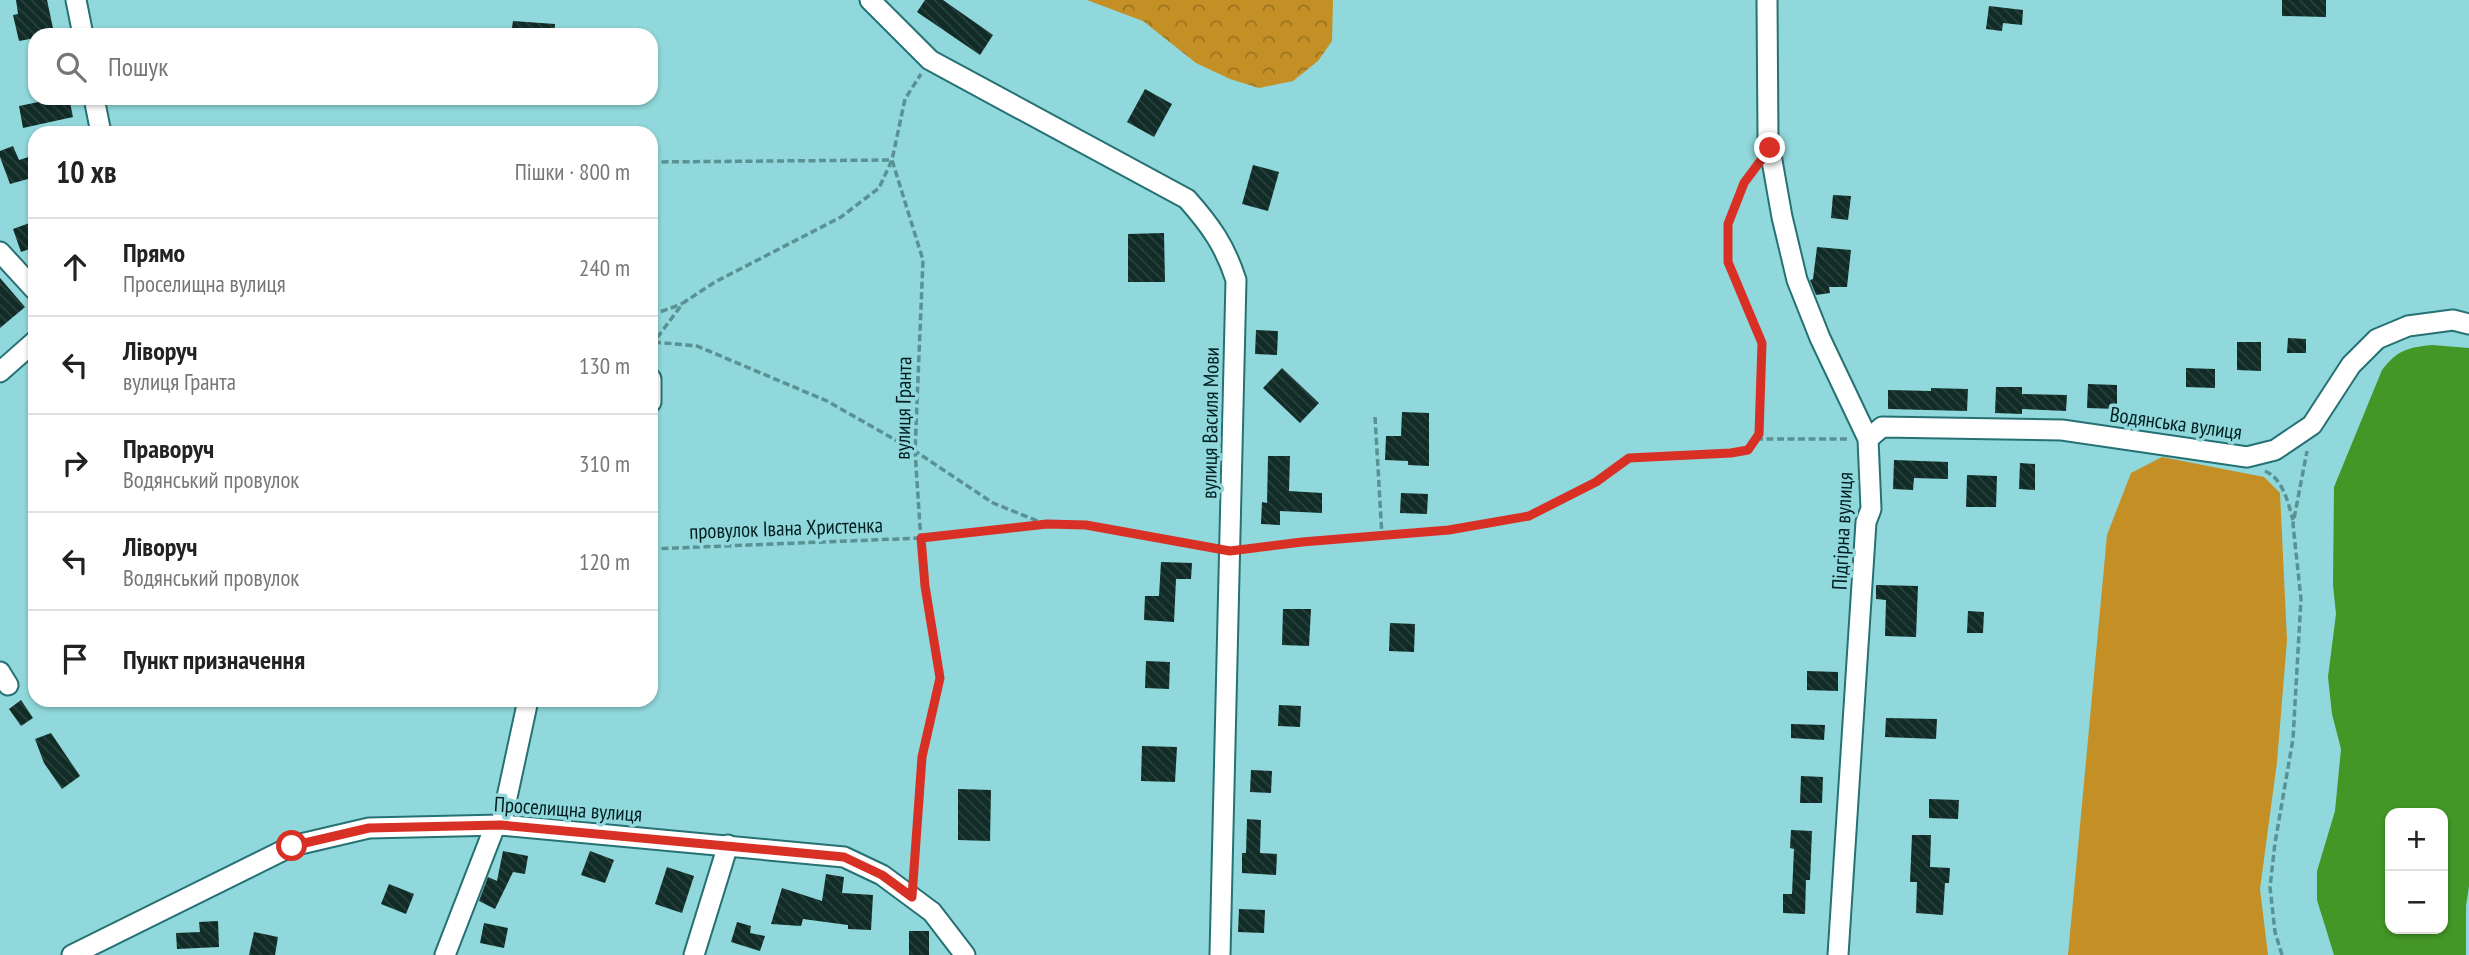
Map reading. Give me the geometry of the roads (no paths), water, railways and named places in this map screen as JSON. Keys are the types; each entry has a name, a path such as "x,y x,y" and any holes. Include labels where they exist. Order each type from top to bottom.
{"street":[{"path":"76,0 82,28"},
{"name":"вулиця Василя Мови","path":"870,0 930,60 1187,200 1209,224 1221,243 1236,279 1220,955"},
{"name":"Підгірна вулиця","path":"1767,0 1770,148 1782,217 1797,280 1819,338 1868,439 1871,509 1866,523 1838,955"},
{"path":"95,105 100,126"},
{"path":"0,252 28,282"},
{"name":"Водянська вулиця","path":"1868,439 1882,427 2062,430 2247,457 2274,450 2312,425 2351,365 2377,339 2408,326 2453,320 2469,324"},
{"path":"0,372 28,347"},
{"path":"445,955 498,826 526,707"},
{"name":"Проселищна вулиця","path":"72,955 292,846 369,828 498,826 844,857 882,875 932,912 964,955"},
{"path":"694,955 728,845"}]}
